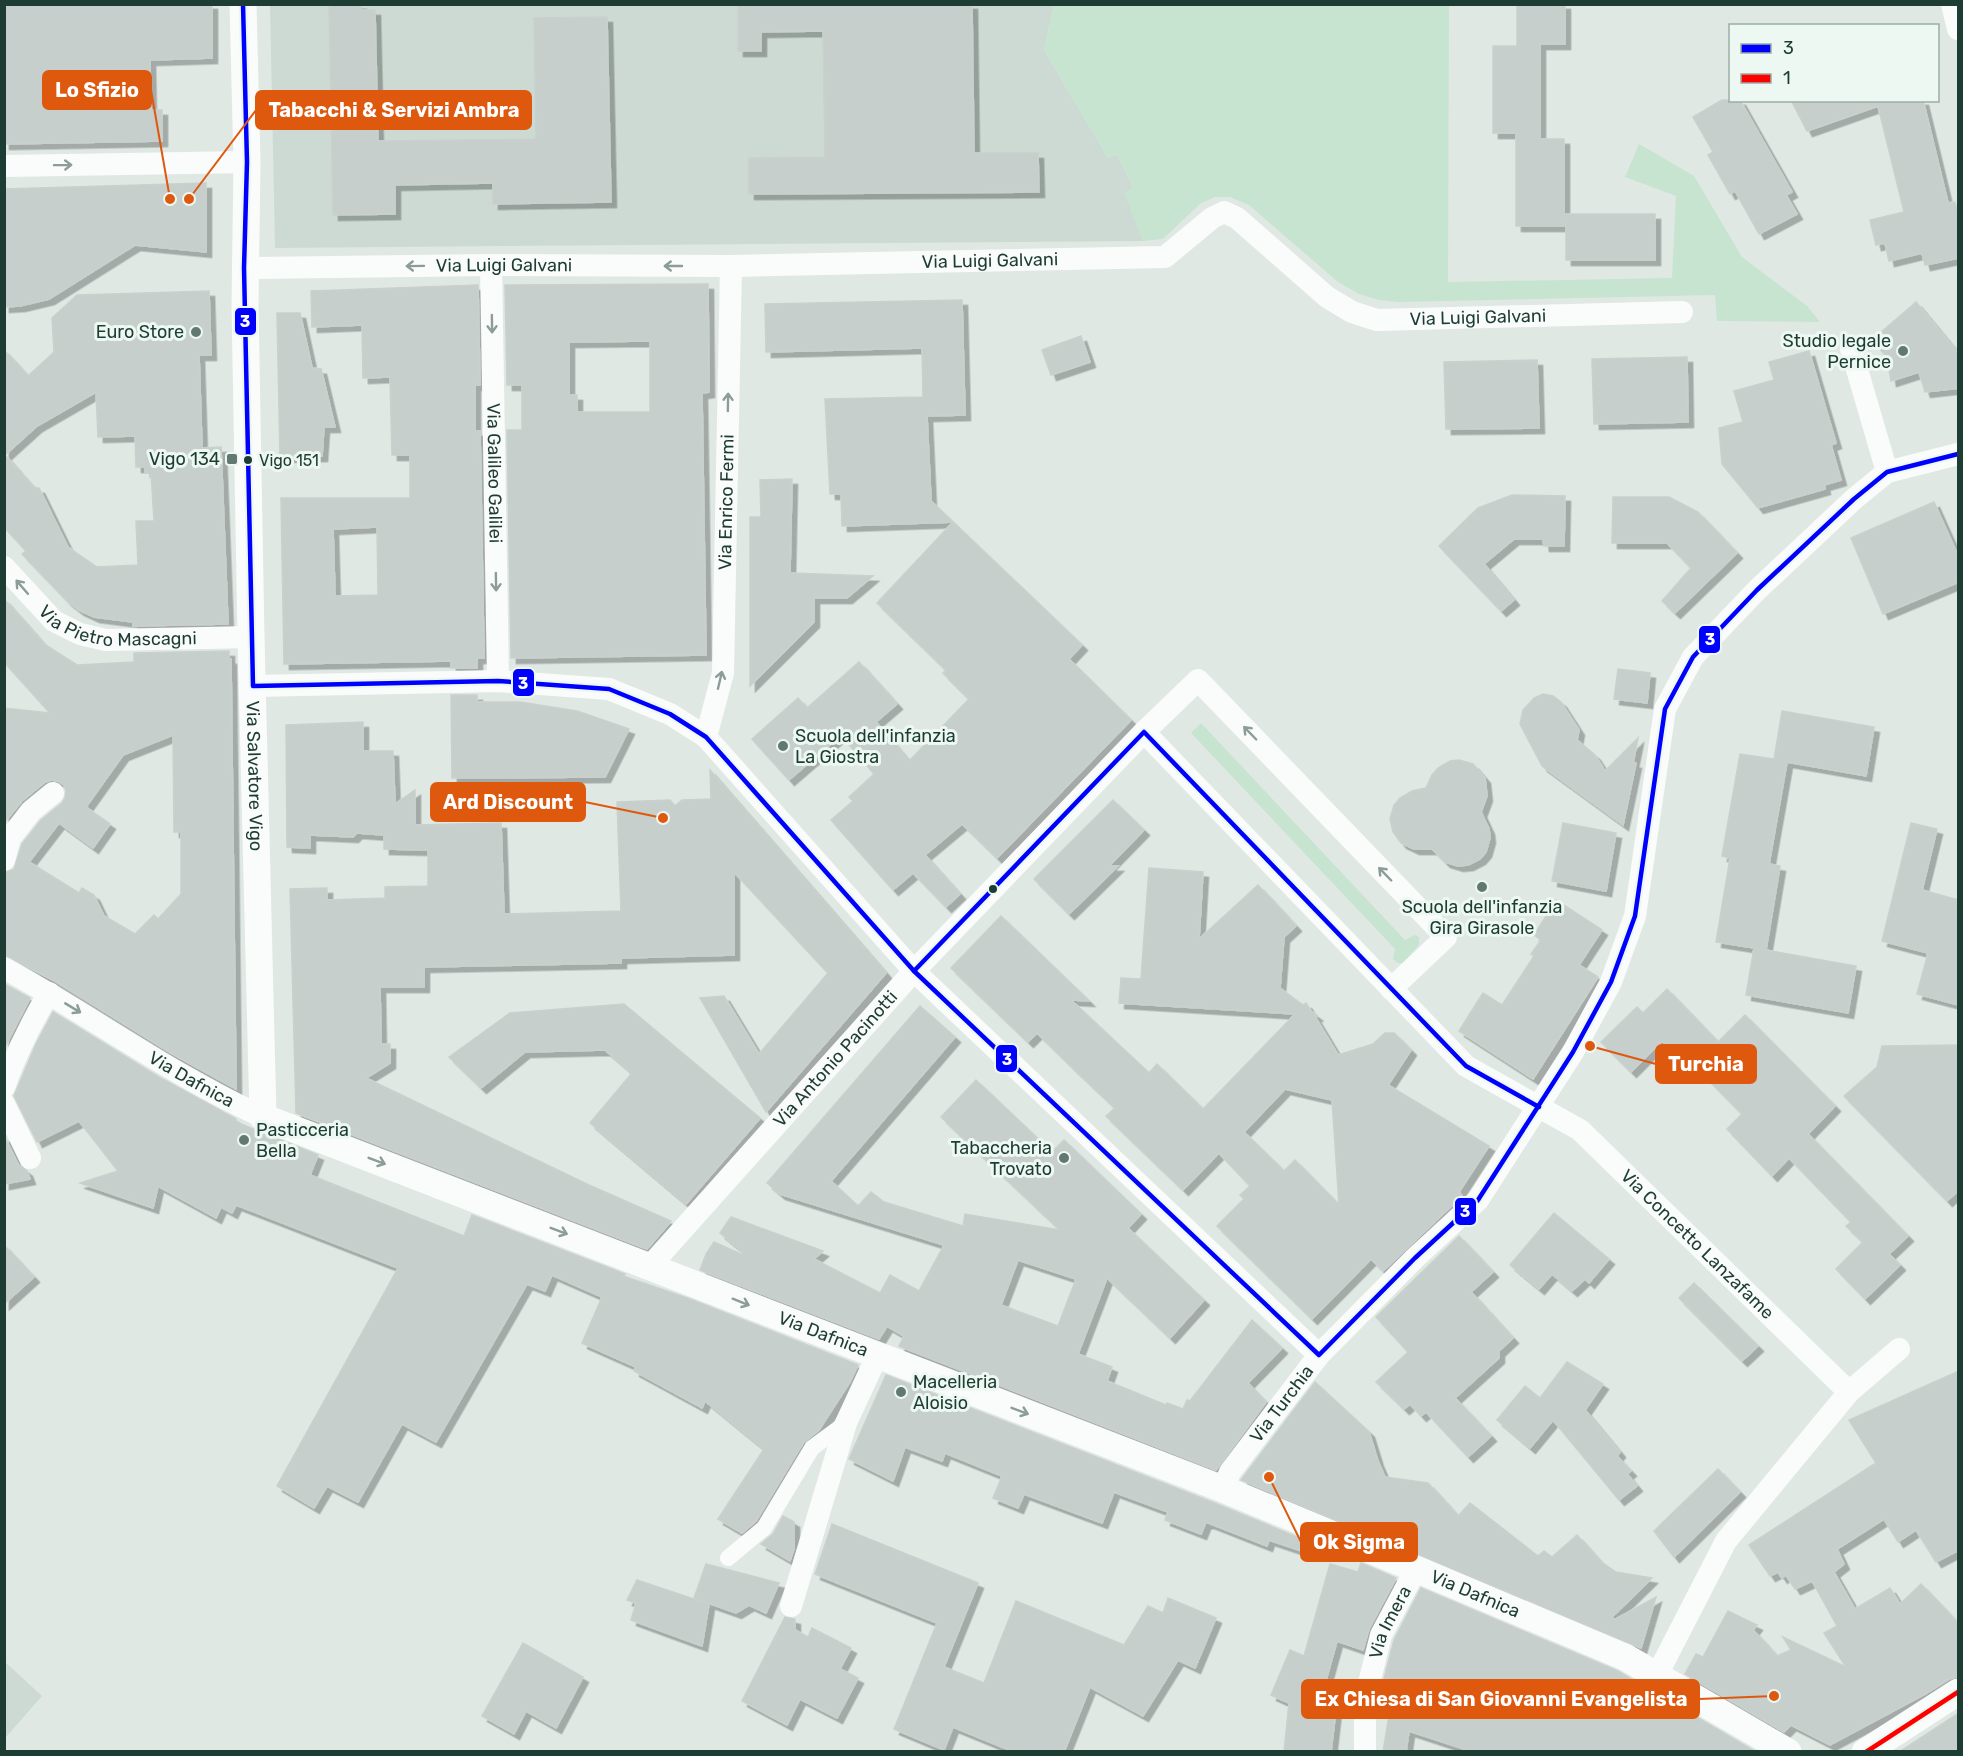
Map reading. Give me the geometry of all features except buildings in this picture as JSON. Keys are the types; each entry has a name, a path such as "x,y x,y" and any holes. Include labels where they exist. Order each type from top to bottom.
{"street":[{"name":"Via Salvatore Vigo","path":"243,4 247,162 244,268 264,1118"},
{"path":"4,166 247,162"},
{"name":"Via Luigi Galvani","path":"244,268 491,265 731,266 1165,257 1212,218 1224,212 1237,218 1327,297 1352,312 1377,320 1682,312"},
{"name":"Via Galileo Galilei","path":"491,265 498,681"},
{"name":"Via Enrico Fermi","path":"706,737 723,673 731,266"},
{"path":"1851,349 1887,472"},
{"name":"Via Turchia","path":"1223,1489 1230,1472 1318,1355 1415,1258 1478,1200 1573,1052 1611,982 1635,916 1665,709 1693,657 1757,590 1854,499 1887,472 1959,454"},
{"name":"Via Pietro Mascagni","path":"4,567 54,621 80,634 106,640 251,637"},
{"name":"Via Antonio Pacinotti","path":"650,1266 914,971 1144,732 1198,680 1446,937 1392,989"},
{"path":"253,686 498,681 609,689 670,714 706,737 914,971 1318,1355"},
{"path":"1144,732 1466,1066 1539,1107"},
{"path":"4,860 10,838 31,811 53,793"},
{"name":"Via Dafnica","path":"4,968 224,1100 264,1118 1223,1489 1416,1569 1625,1657 1788,1752"},
{"path":"4,1087 14,1056 49,993"},
{"path":"4,1104 30,1158"},
{"name":"Via Concetto Lanzafame","path":"1539,1107 1580,1130 1849,1392"},
{"path":"1657,1675 1726,1540 1849,1392 1899,1349"},
{"path":"790,1606 846,1424 877,1356"},
{"path":"728,1558 764,1528 812,1448 846,1424"},
{"name":"Via Imera","path":"1365,1752 1365,1699 1381,1635 1416,1569"},
{"path":"1864,1752 1959,1692"}],"shaded area":[{"path":"270,5 1054,5 1044,50 1108,158 1117,154 1133,188 1125,193 1143,241 275,248"},
{"path":"5,1662 42,1696 5,1738"}],"green space":[{"path":"1054,5 1449,5 1448,282 1672,278 1676,196 1625,177 1639,144 1694,176 1742,257 1807,306 1820,322 1717,321 1715,295 1398,302 1379,300 1359,294 1338,282 1249,205 1230,197 1215,197 1201,203 1163,239 1143,241 1124,193 1133,188 1117,154 1108,158 1044,50"},
{"path":"1201,723 1405,940 1415,935 1419,937 1419,945 1403,963 1398,963 1393,959 1395,949 1191,733"}],"transit line":[{"name":"3","path":"243,4 247,162 244,268 253,686 498,681 609,689 670,714 706,737 914,971 1319,1355 1415,1258 1478,1200 1573,1052 1611,982 1635,916 1665,709 1693,657 1757,590 1854,499 1887,472 1958,454"},
{"name":"3","path":"914,971 1144,732 1466,1066 1539,1107"},
{"name":"1","path":"1866,1752 1958,1692"}],"place":[{"name":"Lo Sfizio","path":"170,199"},
{"name":"Tabacchi & Servizi Ambra","path":"189,199"},
{"name":"Euro Store","path":"196,332"},
{"name":"Studio legale Pernice","path":"1903,351"},
{"name":"Vigo 134","path":"232,459"},
{"name":"Vigo 151","path":"248,460"},
{"name":"Scuola dell'infanzia La Giostra","path":"783,746"},
{"name":"Ard Discount","path":"663,818"},
{"name":"Scuola dell'infanzia Gira Girasole","path":"1482,887"},
{"name":"Turchia","path":"1590,1046"},
{"name":"Pasticceria Bella","path":"244,1140"},
{"name":"Tabaccheria Trovato","path":"1064,1158"},
{"name":"Macelleria Aloisio","path":"901,1392"},
{"name":"Ok Sigma","path":"1269,1477"},
{"name":"Ex Chiesa di San Giovanni Evangelista","path":"1774,1696"}]}
